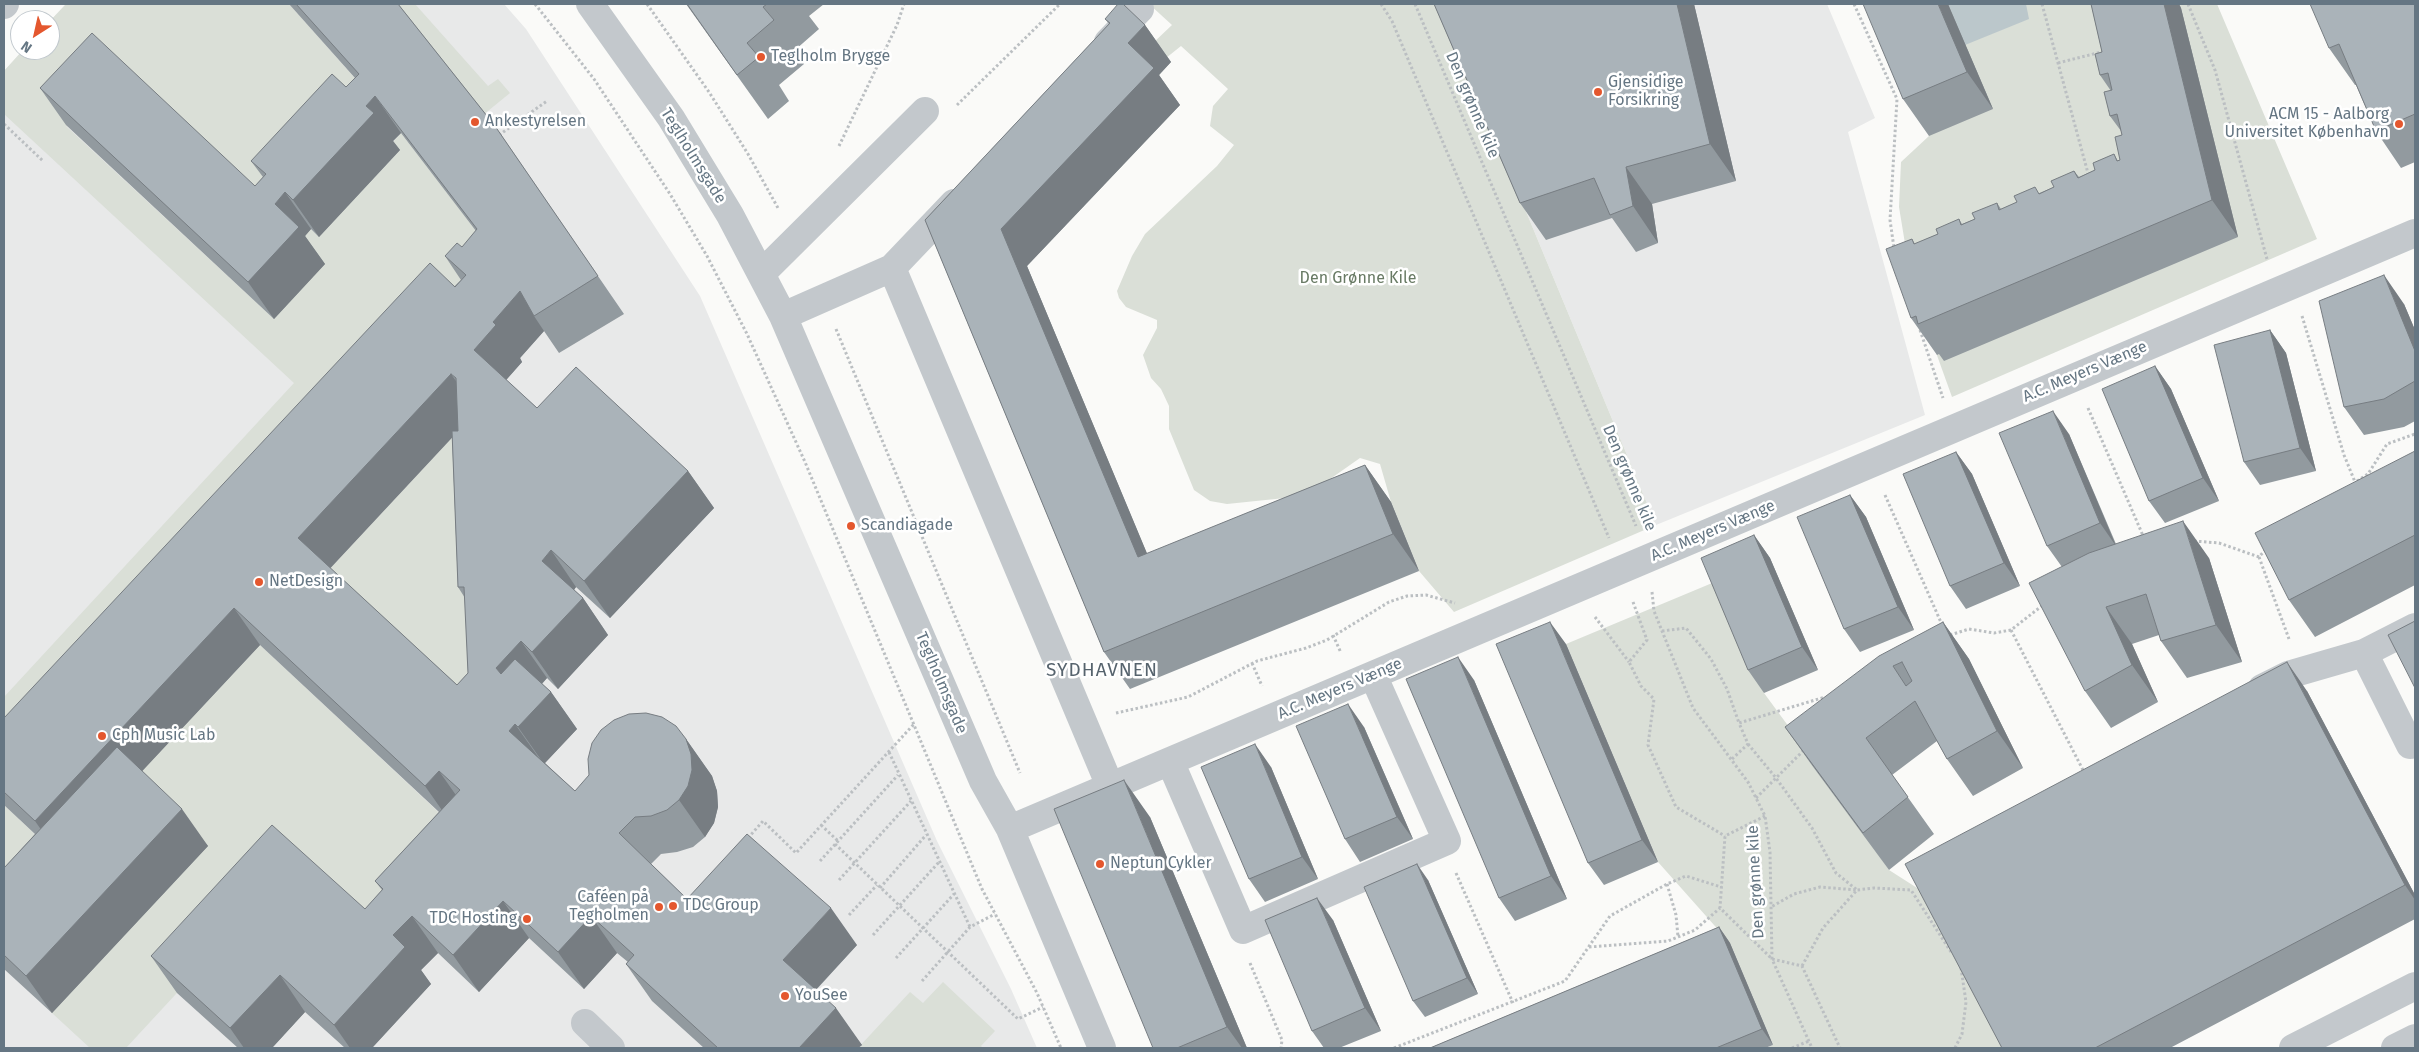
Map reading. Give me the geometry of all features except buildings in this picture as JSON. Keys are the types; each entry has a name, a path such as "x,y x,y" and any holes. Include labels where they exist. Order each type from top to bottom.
{"street":[{"name":"Teglholmsgade","path":"590,4 671,118 730,216 783,316 983,781 1010,829 1102,1048"},
{"path":"1088,63 1140,9"},
{"path":"761,274 925,111"},
{"path":"783,316 892,268 973,183"},
{"name":"A.C. Meyers Vænge","path":"1010,829 2415,232"},
{"path":"892,268 1110,786"},
{"path":"2244,697 2288,675 2364,652 2415,627"},
{"path":"2364,652 2410,745"},
{"path":"1170,761 1243,930 1447,841 1374,675"},
{"path":"2293,1048 2415,986"},
{"path":"584,1023 611,1048"},
{"path":"2395,1048 2415,1038"}],"path":[{"path":"535,4 594,79 670,194 707,256 747,334 806,462 951,818 995,914 1043,1008 1061,1048"},
{"path":"836,149 897,25 904,4"},
{"path":"1380,4 1392,21 1622,569 1647,640 1629,662"},
{"name":"Den grønne kile","path":"1415,4 1649,558 1654,611 1693,708 1732,759 1765,816 1770,852 1772,959 1812,1048"},
{"path":"1854,4 1898,99 1890,220 1895,255"},
{"path":"2042,4 2089,179"},
{"path":"2188,4 2215,70 2284,288 2355,482"},
{"path":"2058,63 2105,52 2103,42"},
{"path":"499,136 547,100"},
{"path":"4,124 43,161"},
{"path":"1919,328 1954,428"},
{"path":"2074,377 2147,546"},
{"path":"2348,487 2368,474 2387,444 2415,434"},
{"path":"1872,463 1947,636 1969,629 1994,633 2011,630 2048,601"},
{"path":"2189,541 2219,543 2259,557"},
{"path":"2259,557 2270,545"},
{"path":"2259,557 2300,672"},
{"path":"1581,587 1597,623 1629,662 1641,686 1654,699 1648,745 1676,807 1725,836"},
{"path":"1084,724 1126,709 1188,697 1257,661 1306,648 1327,640 1389,602 1407,596 1426,595 1450,600 1484,627"},
{"path":"1662,632 1686,628 1711,659 1727,689 1748,744 1776,778 1812,828 1836,873 1857,890"},
{"path":"2011,630 2085,775"},
{"path":"1740,723 1828,696"},
{"path":"743,843 763,821 796,853 914,724"},
{"path":"1732,759 1748,744"},
{"path":"1756,798 1807,747"},
{"path":"889,752 926,836 970,927"},
{"path":"820,861 898,774"},
{"path":"839,880 911,801"},
{"path":"1725,836 1765,816"},
{"path":"822,825 838,841"},
{"path":"849,915 926,836"},
{"path":"1588,947 1668,941 1695,930 1720,908 1725,836"},
{"path":"1443,843 1513,1003"},
{"path":"835,844 1018,1019 1043,1008"},
{"path":"873,935 939,862"},
{"path":"1394,1048 1513,1003 1565,981 1610,916 1667,884 1686,876 1722,887"},
{"path":"1667,884 1676,915 1678,937"},
{"path":"1771,907 1794,894 1820,887 1857,890 1874,888 1911,890 1952,953"},
{"path":"1802,966 1823,928 1857,890"},
{"path":"896,958 954,894"},
{"path":"1720,908 1772,959 1802,966"},
{"path":"922,981 970,927 995,914"},
{"path":"1243,930 1249,959 1282,1040 1281,1048"},
{"path":"1955,1048 1962,1034 1966,1002 1962,970 1957,961"},
{"path":"1802,966 1840,1048"},
{"path":"1792,1048 1809,1041"}],"shaded area":[{"path":"66,4 504,4 526,29 700,296 937,841 1011,989 1037,1048 4,1048 4,71 14,60 60,60 60,10"},
{"path":"1440,4 1827,4 1875,118 1848,132 1925,415 1656,525"},
{"path":"1948,4 2026,4 2029,19 1965,45"}],"green space":[{"path":"66,4 289,4 384,111 277,198 66,126 274,319 300,241 311,229 319,236 400,150 392,143 401,133 503,266 4,783 4,697 294,383 4,114 4,71 14,60 60,60 60,10"},
{"path":"391,4 415,4 488,86 498,79 510,93 483,115"},
{"name":"Den Grønne Kile","path":"1149,4 1440,4 1656,525 1454,612 1419,571 1391,502 1380,464 1360,458 1323,484 1285,498 1227,504 1210,501 1194,490 1169,429 1169,406 1161,389 1151,378 1143,355 1157,328 1157,320 1126,307 1119,298 1117,291 1132,256 1145,234 1217,166 1234,145 1210,126 1213,106 1228,89 1181,46 1166,58 1152,44 1172,25"},
{"path":"1948,4 2217,4 2317,239 1952,397 1912,286 1899,207 1901,162 1929,136"},
{"path":"477,411 482,722 324,575"},
{"path":"1717,581 1764,693 1814,761 1889,870 1925,893 2007,1048 1765,1048 1773,1045 1730,943 1658,862 1566,644"},
{"path":"260,645 450,823 391,946 298,862 126,1048 90,1048 52,1013 4,933 4,805 60,858"},
{"path":"943,982 995,1031 981,1046 983,1048 858,1048 910,992 923,1003"}],"place":[{"name":"Teglholm Brygge","path":"761,57"},
{"name":"Gjensidige Forsikring","path":"1598,92"},
{"name":"Ankestyrelsen","path":"475,122"},
{"name":"ACM 15 - Aalborg Universitet København","path":"2399,124"},
{"name":"Scandiagade","path":"851,526"},
{"name":"NetDesign","path":"259,582"},
{"name":"Cph Music Lab","path":"102,736"},
{"name":"Neptun Cykler","path":"1100,864"},
{"name":"TDC Group","path":"673,906"},
{"name":"Caféen på Tegholmen","path":"659,907"},
{"name":"TDC Hosting","path":"527,919"},
{"name":"YouSee","path":"785,996"}],"district":[{"name":"SYDHAVNEN","path":"1102,671"}]}
